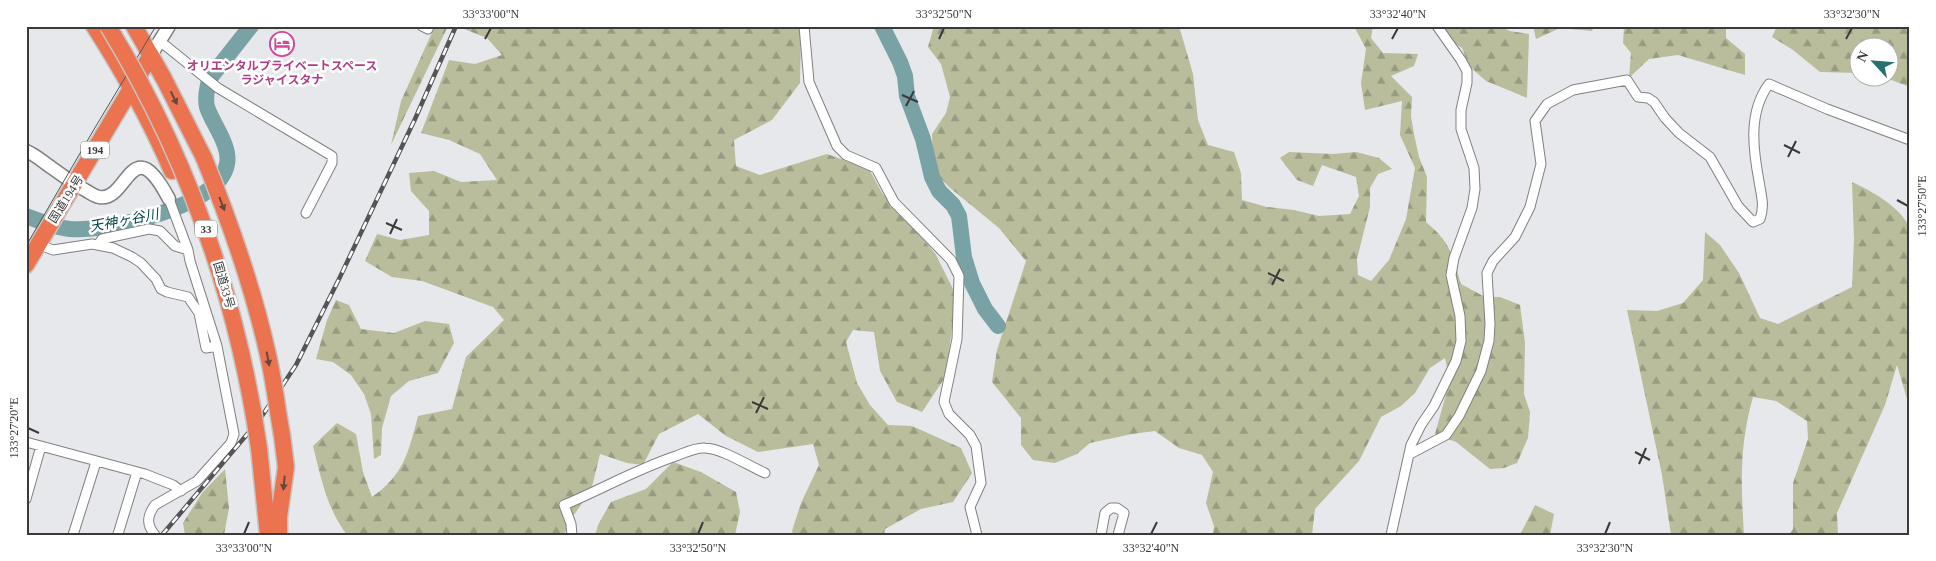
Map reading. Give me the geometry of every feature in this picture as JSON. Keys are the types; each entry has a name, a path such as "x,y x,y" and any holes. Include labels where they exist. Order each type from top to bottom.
{"highway":[{"path":"94,26 132,87 157,137 194,226 222,311 254,453 258,535"},
{"name":"国道33号","path":"108,26 136,74 170,142 212,244 244,360 254,453 268,535"},
{"path":"134,26 155,49 204,158 238,245 252,293 268,355 286,467 279,535"},
{"name":"国道194号","path":"26,265 155,49"}],"street":[{"path":"155,49 169,26"},
{"path":"422,26 428,29 429,26"},
{"path":"804,26 809,82 837,146 846,155 876,168 894,202 951,260 959,276 957,339 944,402 949,414 970,436 976,446 981,483 970,507 977,535"},
{"path":"1391,535 1411,445 1421,425 1434,406 1456,361 1461,342 1460,316 1451,275 1454,258 1472,208 1476,189 1474,168 1461,129 1461,110 1467,83 1467,72 1462,60 1437,26"},
{"path":"155,49 166,46 218,88 332,156 332,163 306,213"},
{"path":"1410,454 1446,434 1459,416 1481,371 1489,340 1490,324 1487,273 1493,261 1515,237 1530,207 1541,164 1535,121 1547,104 1572,90 1627,80 1638,97 1648,98 1654,102 1679,134 1710,158 1738,206 1753,222 1760,219 1764,209 1754,154 1754,126 1764,92 1769,84 1827,109 1910,140"},
{"path":"26,151 75,185 98,197 105,197 118,189 131,171 141,168 152,173 160,181 169,198 188,250 217,346 234,434 231,443 197,481 155,505 148,522 149,528 155,535"},
{"path":"98,245 102,239 149,230 160,231 175,246 188,250"},
{"path":"40,240 53,250 92,244 113,248 132,257 149,271 161,289 188,297 199,313 206,348 217,346"},
{"path":"185,296 191,287 198,285"},
{"path":"26,442 137,472 173,485 181,491"},
{"path":"26,498 41,446"},
{"path":"572,535 571,524 564,505 608,486 634,471 687,452 705,448 720,452 765,473"},
{"path":"74,535 96,462"},
{"path":"118,534 137,472"},
{"path":"1100,535 1105,512 1111,508 1117,508 1124,513 1118,535"}],"green space":[{"path":"435,26 448,26 391,145 401,101"},
{"path":"465,26 801,26 800,83 772,120 734,140 736,166 760,175 827,154 869,169 882,193 935,253 956,295 946,376 922,412 897,402 880,371 874,332 853,330 846,342 857,383 870,405 888,425 912,426 961,448 972,473 953,502 921,509 885,529 884,535 793,535 792,531 801,503 819,465 813,444 758,452 726,436 698,414 659,434 643,465 627,463 600,454 591,491 573,516 564,535 347,535 334,515 322,481 313,446 337,423 356,434 363,472 372,497 391,480 404,461 418,416 452,409 466,357 504,320 493,307 422,281 392,277 365,261 377,234 400,240 429,235 429,211 411,191 409,173 434,171 461,182 497,180 480,154 449,140 421,133 449,60 475,64 502,55 487,38 464,29"},
{"path":"934,26 1179,26 1193,74 1198,120 1208,145 1234,152 1241,173 1242,200 1267,207 1294,210 1319,216 1350,214 1359,196 1356,177 1322,165 1313,186 1297,180 1280,158 1289,152 1333,154 1356,152 1379,158 1392,169 1378,174 1370,188 1370,207 1357,259 1358,275 1371,281 1389,260 1406,219 1415,168 1400,135 1402,101 1365,110 1361,83 1366,49 1354,26 1373,26 1371,38 1383,53 1418,54 1414,66 1391,76 1412,97 1411,116 1414,134 1419,157 1427,177 1426,222 1441,236 1450,250 1461,284 1485,297 1500,297 1520,305 1525,343 1524,394 1530,412 1528,438 1517,463 1504,468 1490,469 1456,442 1435,434 1450,380 1445,358 1430,368 1415,393 1401,406 1381,417 1359,461 1315,509 1312,535 1213,535 1214,526 1206,503 1213,472 1202,455 1179,448 1155,431 1090,443 1077,454 1055,463 1033,460 1021,445 1021,418 992,382 997,350 1026,261 999,228 949,187 933,170 932,134 946,113 950,97 941,64 928,47"},
{"path":"1435,26 1499,26 1510,31 1529,34 1527,98 1486,81 1469,66 1462,48 1435,31"},
{"path":"1533,26 1594,26 1592,31 1560,28 1536,39"},
{"path":"1624,26 1726,26 1726,38 1745,54 1745,75 1678,55 1649,59 1629,78 1631,53 1623,43"},
{"path":"1777,26 1910,26 1910,87 1898,82 1898,38 1848,38 1848,73 1820,72 1793,50 1772,37"},
{"path":"1852,182 1877,195 1892,206 1910,227 1910,409 1897,365 1885,405 1837,513 1838,535 1789,535 1793,529 1793,483 1808,439 1807,421 1776,401 1753,397 1748,415 1743,449 1742,499 1744,535 1671,535 1662,475 1627,310 1657,311 1683,303 1703,280 1705,232 1720,245 1739,273 1760,318 1778,324 1852,287 1854,239"},
{"path":"336,300 349,305 361,329 394,333 425,321 449,324 454,343 438,373 409,381 391,396 382,428 381,455 374,459 371,414 364,394 351,375 333,362 316,359 327,320"},
{"path":"673,462 701,472 736,492 740,512 735,535 595,535 598,525 611,502 646,489"},
{"path":"225,469 229,508 224,535 185,535 183,523 202,493"},
{"path":"1535,505 1554,514 1550,535 1520,535"}],"waterway":[{"name":"天神ヶ谷川","path":"26,216 65,228 87,229 134,221 160,214 205,193 220,179 227,164 224,142 207,107 206,96 209,81 251,26"},
{"name":"天神ヶ谷川","path":"882,26 905,76 907,96 923,139 932,177 939,191 953,205 959,216 964,257 972,283 985,309 998,326"}],"tram line":[{"path":"26,246 156,26"}],"railway":[{"path":"162,535 260,419 296,365 415,119 456,26"}],"place":[{"name":"オリエンタルプライベートスペース ラジャイスタナ","path":"282,44"}]}
